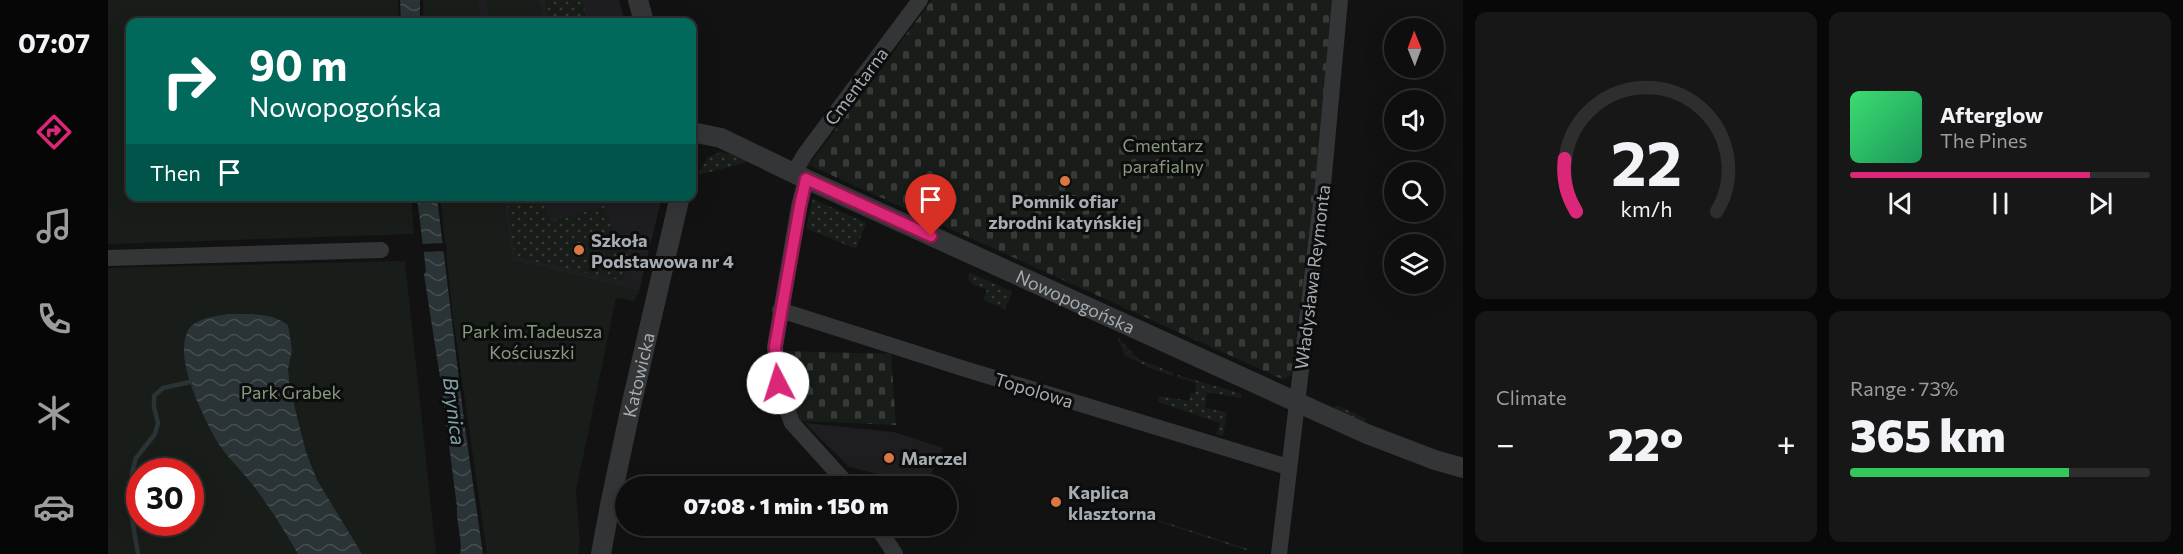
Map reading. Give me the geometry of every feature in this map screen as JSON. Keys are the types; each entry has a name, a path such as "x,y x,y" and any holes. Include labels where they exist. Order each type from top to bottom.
{"street":[{"path":"638,0 643,18"},
{"name":"Cmentarna","path":"800,176 805,154 919,0"},
{"name":"Władysława Reymonta","path":"1279,554 1322,196 1340,0"},
{"name":"Nowopogońska","path":"696,133 721,138 1400,448 1463,468"},
{"path":"800,176 775,347 778,383 792,423 840,476"},
{"name":"Katowicka","path":"601,554 629,417 679,201"},
{"path":"108,258 381,250"},
{"name":"Topolowa","path":"780,310 1288,467"},
{"path":"883,536 895,554"}],"shaded area":[{"path":"477,0 619,0 624,18 479,18"},
{"name":"Szkoła Podstawowa nr 4","path":"504,201 660,201 639,291 512,261"},
{"name":"Marczel","path":"805,423 894,432 943,448 930,476 885,476 849,467"}],"green space":[{"path":"108,0 398,0 399,18 126,18 126,201 411,201 414,234 108,244"},
{"path":"423,0 477,0 479,18 423,18"},
{"path":"486,0 538,0 543,18 490,18"},
{"path":"543,0 582,0 587,18 548,18"},
{"name":"Cmentarz parafialny","path":"932,0 1334,0 1315,186 1291,376 1282,379 809,165"},
{"path":"720,152 748,162 698,175 707,158"},
{"path":"813,199 866,223 856,249 806,228"},
{"name":"Park im.Tadeusza Kościuszki","path":"440,201 504,201 512,261 639,291 634,301 616,298 576,491 580,543 578,554 487,554 453,317"},
{"path":"507,201 544,201 550,221 605,206 617,241 628,251 624,281 515,257"},
{"name":"Park Grabek","path":"405,261 436,554 108,554 108,268"},
{"path":"970,273 1012,293 1005,309 983,300 987,290 972,284 968,278"},
{"path":"1118,338 1138,359 1174,373 1173,376 1152,369 1124,355"},
{"path":"784,351 891,354 896,425 800,421 791,401"},
{"path":"1178,375 1242,394 1241,398 1207,392 1205,408 1227,412 1223,436 1216,434 1220,423 1158,402 1159,396 1189,401 1191,393 1195,393 1196,383 1176,377"},
{"path":"1335,406 1366,419 1364,422 1333,409"},
{"path":"1143,515 1251,550 1144,517"}],"water":[{"path":"400,0 420,0 420,18 401,18"},
{"name":"Brynica","path":"417,201 437,201 464,421 483,554 460,554 457,507 424,274 426,271"},
{"path":"227,314 267,316 288,325 292,350 288,369 290,389 306,452 317,480 362,554 298,554 252,484 215,438 197,400 186,369 185,340 189,329 196,322"}],"pier":[{"path":"446,243 447,251 420,252 420,244"}],"waterway":[{"path":"138,554 131,512 132,472 136,458 155,434 158,423 154,396 163,388 190,382"}],"place":[{"name":"Pomnik ofiar zbrodni katyńskiej","path":"1065,181"},
{"name":"Szkoła Podstawowa nr 4","path":"579,250"},
{"name":"Marczel","path":"889,458"},
{"name":"Kaplica klasztorna","path":"1056,502"}],"route":[{"path":"778,383 775,347 780,310 806,179 931,236"}]}
